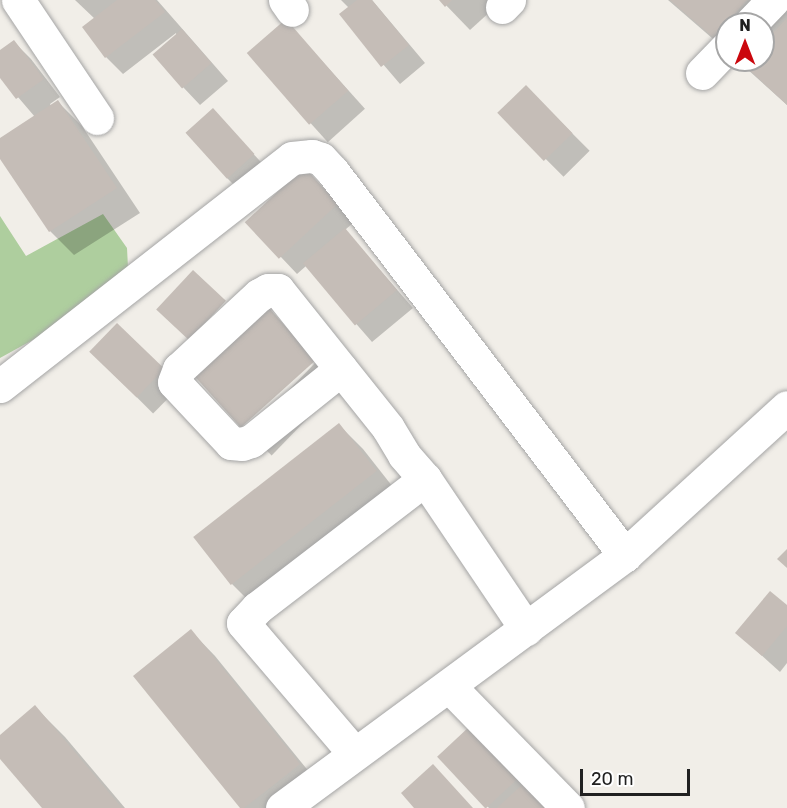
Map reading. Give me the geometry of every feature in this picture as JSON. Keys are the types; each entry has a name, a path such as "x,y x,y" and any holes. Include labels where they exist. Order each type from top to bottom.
{"street":[{"path":"18,0 97,118"},
{"path":"762,12 773,0"},
{"path":"702,73 715,59"},
{"path":"0,386 292,158 312,156 321,159 333,172 625,555"},
{"path":"341,369 251,441 242,444 231,443 174,382 179,369 259,295 268,290 278,290 341,369 388,428 404,455 425,479 526,629"},
{"path":"282,808 625,555 787,407"},
{"path":"354,753 243,623 257,608 425,479"},
{"path":"449,686 568,808"}],"green space":[{"path":"103,214 127,248 129,287 0,358 0,216 26,256"}],"building":[{"path":"117,0 155,0 165,12 105,58 82,27"},
{"path":"357,0 372,0 409,45 381,67 339,14"},
{"path":"439,0 452,0 445,7"},
{"path":"670,0 747,0 737,12 715,12 714,38"},
{"path":"787,18 787,105 752,72 775,72 775,30"},
{"path":"286,19 348,91 309,125 247,53"},
{"path":"182,29 212,63 182,89 153,55"},
{"path":"14,40 44,79 16,99 0,78 0,50"},
{"path":"526,85 573,133 544,161 497,113"},
{"path":"58,100 117,188 49,232 0,159 0,138"},
{"path":"213,108 254,154 227,179 186,133"},
{"path":"304,167 338,204 279,259 245,222"},
{"path":"345,228 397,290 355,325 303,263"},
{"path":"193,270 226,301 189,340 156,309"},
{"path":"269,308 316,360 241,428 194,376"},
{"path":"117,323 164,369 137,398 89,352"},
{"path":"339,423 377,471 231,585 193,537"},
{"path":"787,549 787,568 777,559"},
{"path":"770,591 787,605 787,626 762,656 735,633"},
{"path":"191,629 300,764 244,808 240,808 133,676"},
{"path":"35,705 122,808 42,808 0,759 0,735"},
{"path":"470,726 518,778 485,808 437,757"},
{"path":"433,764 473,808 414,808 401,793"},
{"path":"523,784 545,808 497,808"}]}
